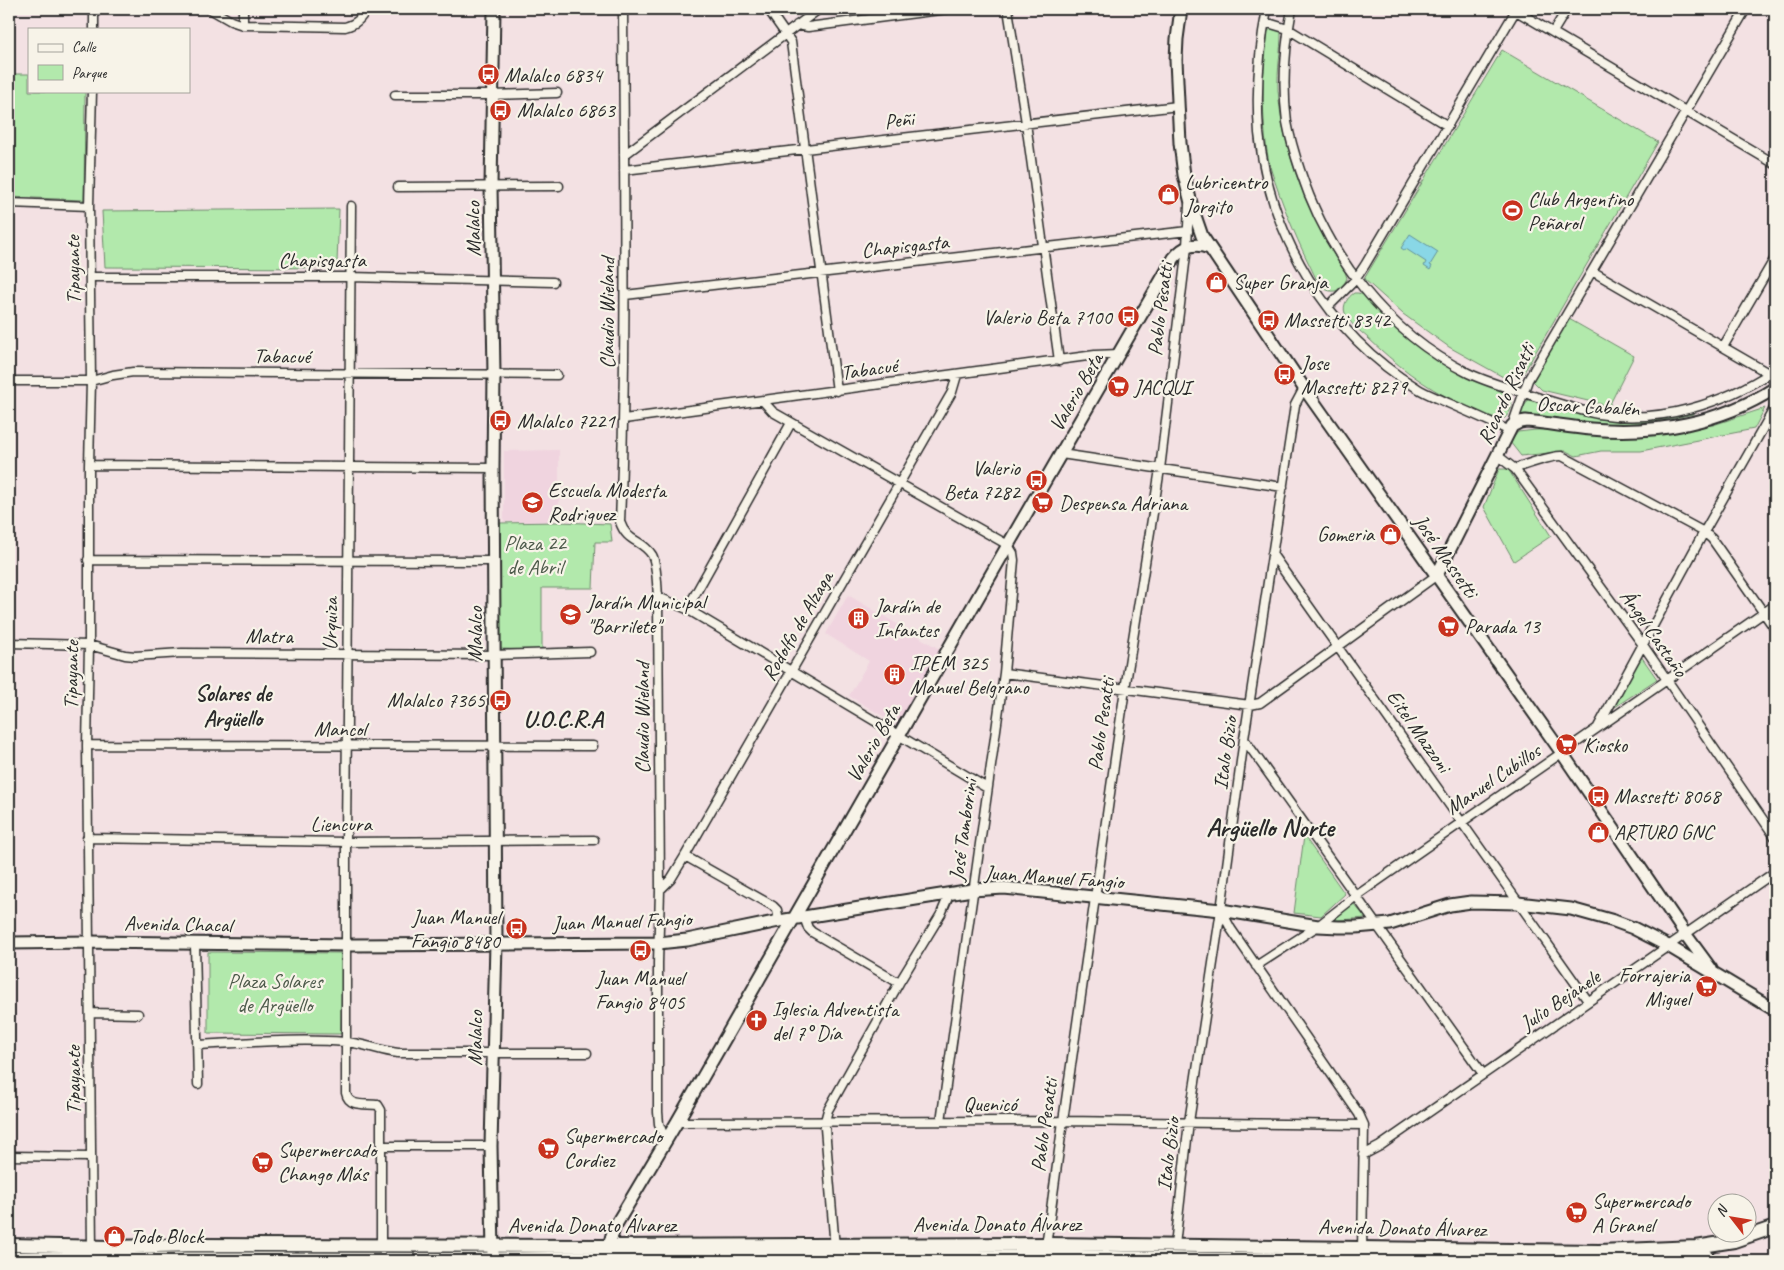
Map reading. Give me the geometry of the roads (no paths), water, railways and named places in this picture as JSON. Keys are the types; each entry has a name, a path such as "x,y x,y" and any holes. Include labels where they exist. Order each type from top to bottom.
{"main road":[{"name":"Malalco","path":"494,9 491,95 496,944 491,1146 492,1245 494,1258"},
{"name":"Pablo Pesatti","path":"1181,9 1176,53 1180,142 1190,198 1198,226 1209,248"},
{"path":"1187,247 1196,244 1209,248"},
{"name":"Valerio Beta","path":"609,1252 614,1228 799,918 899,735 1174,258 1187,247"},
{"name":"José Massetti","path":"1209,248 1304,388 1562,753 1686,935"},
{"name":"Oscar Cabalén","path":"1511,428 1526,421 1608,430 1667,427 1696,422 1727,413 1757,400 1775,388"},
{"name":"Ricardo Risatti","path":"1436,575 1511,428"},
{"name":"Juan Manuel Fangio","path":"346,944 658,943 687,940 779,921 972,890 1004,888 1221,910 1318,926 1356,927 1376,925 1396,922 1462,903 1486,901 1551,906 1588,913 1633,928 1670,947 1775,1010"},
{"name":"Juan Manuel Fangio","path":"1686,935 1714,974"},
{"name":"Avenida Chacal","path":"9,943 346,944"},
{"name":"Avenida Donato Álvarez","path":"1398,1256 1696,1247 1734,1241 1775,1227"},
{"name":"Avenida Donato Álvarez","path":"833,1254 935,1258 1175,1245 1398,1256 1581,1261 1650,1260 1736,1248 1775,1233"},
{"name":"Avenida Donato Álvarez","path":"9,1245 111,1256 216,1259 381,1246 448,1245 492,1245 609,1252 625,1255 1043,1253 1221,1260 1362,1253"},
{"path":"216,1245 216,1259"},
{"name":"Avenida Donato Álvarez","path":"111,1256 216,1245 282,1255 447,1260 609,1252"},
{"name":"Avenida Donato Álvarez","path":"9,1258 91,1253"}],"street":[{"path":"94,9 94,28"},
{"path":"210,9 231,21 243,25 345,27 353,25 367,9"},
{"path":"243,9 243,25"},
{"name":"Claudio Wieland","path":"623,9 625,295 624,420 620,522 628,536 646,548 654,559 658,597 660,890 658,943 658,1112 659,1124 666,1141"},
{"path":"768,9 787,34 790,42 837,391"},
{"path":"624,155 819,9"},
{"path":"797,26 808,27 947,9"},
{"path":"1008,9 1059,361"},
{"path":"1268,9 1260,68 1260,133 1272,196 1281,223 1298,262 1328,307 1369,352 1418,389 1511,428"},
{"path":"1292,9 1288,29 1285,102 1296,158 1313,206 1332,243 1355,280 1388,316 1429,349 1468,373 1524,393 1597,414 1639,417 1687,410 1714,402 1773,374"},
{"path":"1553,32 1567,9"},
{"name":"Ricardo Risatti","path":"1511,428 1528,380 1746,9"},
{"path":"1328,307 1355,280 1448,126 1514,10 1775,164"},
{"path":"1265,22 1288,29 1448,126"},
{"name":"Tipayante","path":"91,1253 87,745 91,381 89,206 92,92"},
{"path":"395,95 557,93"},
{"name":"Peñi","path":"624,170 1178,106"},
{"path":"398,187 559,186"},
{"name":"Pablo Pesatti","path":"1043,1253 1125,689 1160,469 1187,247 1190,198"},
{"path":"9,203 89,206"},
{"name":"Urquiza","path":"350,206 346,746 346,1097 352,1103 378,1105 381,1110 382,1146"},
{"name":"Chapisgasta","path":"625,295 1188,231"},
{"path":"1723,348 1775,258"},
{"path":"1592,271 1723,348 1773,374"},
{"name":"Chapisgasta","path":"90,276 350,277 553,282"},
{"name":"Tabacué","path":"624,420 1095,355 1119,354"},
{"name":"Tabacué","path":"9,381 91,381 114,374 133,372 557,376"},
{"name":"Rodolfo de Alzaga","path":"660,890 671,879 685,856 952,392 957,375"},
{"name":"Italo Bizio","path":"1175,1245 1189,1122 1221,910 1244,739 1295,405 1304,388"},
{"path":"763,402 773,412 1008,545"},
{"path":"1597,729 1704,532 1775,407"},
{"path":"687,609 791,422"},
{"path":"1061,454 1283,486"},
{"path":"1515,469 1523,464 1556,455 1562,456 1704,532 1712,539 1775,630"},
{"name":"Ángel Castaño","path":"1498,456 1515,469 1642,645 1775,837"},
{"path":"89,465 493,468"},
{"name":"José Tamborini","path":"941,1121 1004,673 1014,560 1013,553 1008,545"},
{"name":"Eitel Mazzoni","path":"1272,554 1588,1001"},
{"path":"88,560 494,561"},
{"name":"Ricardo Risatti","path":"1250,705 1260,703 1436,575"},
{"path":"658,597 687,609 987,788"},
{"name":"Manuel Cubillos","path":"1256,966 1318,926 1356,896 1775,605"},
{"name":"Matra","path":"9,643 89,645 135,656 182,653 494,655 590,652"},
{"path":"1004,673 1250,705"},
{"path":"1244,739 1483,1074"},
{"name":"Mancol","path":"87,745 592,746"},
{"name":"Liencura","path":"87,838 346,842 594,840"},
{"path":"685,856 773,906 777,910 779,921"},
{"name":"Julio Bejanele","path":"1363,1155 1380,1146 1588,1001 1670,947 1775,872"},
{"path":"833,1254 825,1121 828,1110 941,914 949,895"},
{"path":"1221,910 1231,929 1359,1114 1364,1125 1362,1253"},
{"path":"799,918 812,932 900,983"},
{"path":"194,943 198,1084"},
{"path":"90,1013 138,1014"},
{"path":"197,1045 322,1041 346,1042 398,1053 586,1053"},
{"name":"Quenicó","path":"677,1122 1062,1121 1364,1125"},
{"path":"381,1246 382,1146 491,1146"},
{"path":"9,1156 90,1157"},
{"path":"447,1260 448,1245"}],"water":[{"path":"1410,234 1438,252 1430,265 1432,266 1430,270 1424,266 1426,262 1406,249 1401,248"}],"place":[{"name":"Malalco 6834","path":"488,75"},
{"name":"Malalco 6863","path":"501,110"},
{"name":"Lubricentro Jorgito","path":"1169,194"},
{"name":"Club Argentino Peñarol","path":"1512,211"},
{"name":"Super Granja","path":"1217,282"},
{"name":"Valerio Beta 7100","path":"1128,317"},
{"name":"Massetti 8342","path":"1268,320"},
{"name":"Jose Massetti 8279","path":"1285,375"},
{"name":"JACQUI","path":"1118,387"},
{"name":"Malalco 7221","path":"501,421"},
{"name":"Valerio Beta 7282","path":"1036,480"},
{"name":"Escuela Modesta Rodriguez","path":"532,502"},
{"name":"Despensa Adriana","path":"1043,503"},
{"name":"Gomeria","path":"1390,534"},
{"name":"Jardín Municipal \"Barrilete\"","path":"571,614"},
{"name":"Jardín de Infantes","path":"859,618"},
{"name":"Parada 13","path":"1449,626"},
{"name":"IPEM 325 Manuel Belgrano","path":"894,675"},
{"name":"Malalco 7365","path":"501,700"},
{"name":"Kiosko","path":"1567,745"},
{"name":"Massetti 8068","path":"1598,796"},
{"name":"ARTURO GNC","path":"1598,832"},
{"name":"Juan Manuel Fangio 8480","path":"516,929"},
{"name":"Juan Manuel Fangio 8405","path":"640,951"},
{"name":"Forrajeria Miguel","path":"1706,987"},
{"name":"Iglesia Adventista del 7° Día","path":"756,1021"},
{"name":"Supermercado Cordiez","path":"548,1148"},
{"name":"Supermercado Chango Más","path":"262,1162"},
{"name":"Supermercado A Granel","path":"1576,1213"},
{"name":"Todo Block","path":"114,1236"}],"district":[{"name":"Solares de Argüello","path":"233,706"},
{"name":"U.O.C.R.A","path":"563,719"},
{"name":"Argüello Norte","path":"1270,827"}],"park label":[{"name":"Plaza 22 de Abril","path":"535,555"},
{"name":"Plaza Solares de Argüello","path":"275,993"}]}
